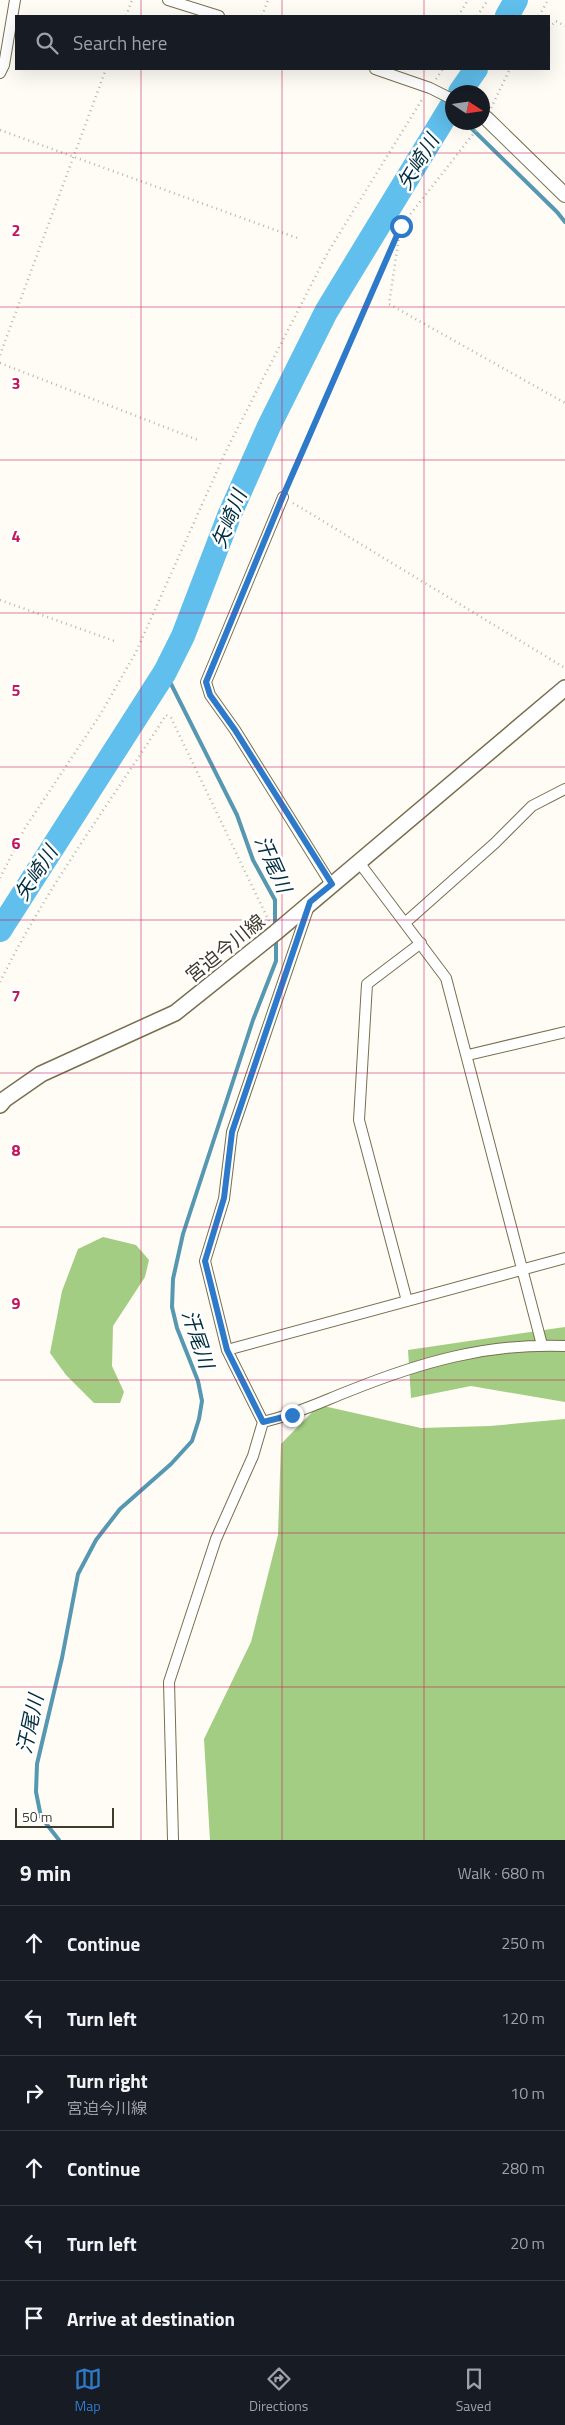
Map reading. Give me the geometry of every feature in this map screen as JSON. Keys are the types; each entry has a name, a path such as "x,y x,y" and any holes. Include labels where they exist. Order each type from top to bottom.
{"main road":[{"name":"宮迫今川線","path":"0,1105 5,1099 41,1074 174,1013 275,933 565,688"}],"street":[{"path":"0,73 4,65 14,0"},
{"path":"168,0 217,15"},
{"path":"377,70 433,89 445,95"},
{"path":"490,125 565,195"},
{"path":"283,496 206,682 210,695 235,730 332,884"},
{"path":"406,922 495,843 532,806 565,789"},
{"path":"358,861 422,943 446,978 468,1055 542,1345"},
{"path":"173,1840 169,1682 216,1540 253,1456 263,1422 227,1350 205,1261 224,1198 232,1132 310,902"},
{"path":"407,1301 359,1120 367,984 422,943"},
{"path":"468,1055 565,1032"},
{"path":"227,1350 565,1258"},
{"path":"263,1422 292,1415 349,1391 427,1363 499,1347 565,1346"}],"path":[{"path":"126,15 132,0"},
{"path":"262,15 268,0"},
{"path":"459,15 468,0"},
{"path":"478,15 488,0"},
{"path":"540,15 548,0"},
{"path":"550,27 556,21 565,26"},
{"path":"0,354 106,70"},
{"path":"490,106 509,70"},
{"path":"0,878 25,828 100,715 136,652 226,450 328,252 433,89"},
{"path":"0,130 300,239"},
{"path":"475,130 401,226 283,496 565,668"},
{"path":"401,226 389,304 565,403"},
{"path":"0,363 198,440"},
{"path":"0,600 117,642"},
{"path":"0,982 26,932 60,875 166,714 171,718 275,933"}],"green space":[{"path":"103,1237 136,1245 149,1260 145,1277 113,1326 112,1366 124,1392 120,1403 94,1403 66,1375 50,1353 62,1291 78,1249"},
{"path":"565,1327 565,1402 471,1386 411,1398 408,1350"},
{"path":"319,1405 421,1428 490,1426 565,1419 565,1840 210,1840 204,1739 251,1642 278,1535 281,1444"}],"waterway":[{"name":"矢崎川","path":"508,15 516,0"},
{"name":"矢崎川","path":"465,85 475,70"},
{"name":"矢崎川","path":"0,930 165,672 183,636 229,516 269,426 326,312 445,116"},
{"path":"473,130 565,222"},
{"path":"165,672 237,815 253,860 275,900 275,927"},
{"name":"汗尾川","path":"59,1840 41,1817 36,1792 37,1764 62,1658 78,1574 96,1540 120,1509 171,1464 192,1441 199,1419 202,1401 198,1381 177,1328 172,1307 173,1279 183,1234 253,1020 276,961 276,939"}],"route":[{"path":"292,1415 263,1422 227,1350 205,1261 224,1198 232,1132 310,902 332,884 235,730 210,695 206,682 283,496 401,226"}]}
